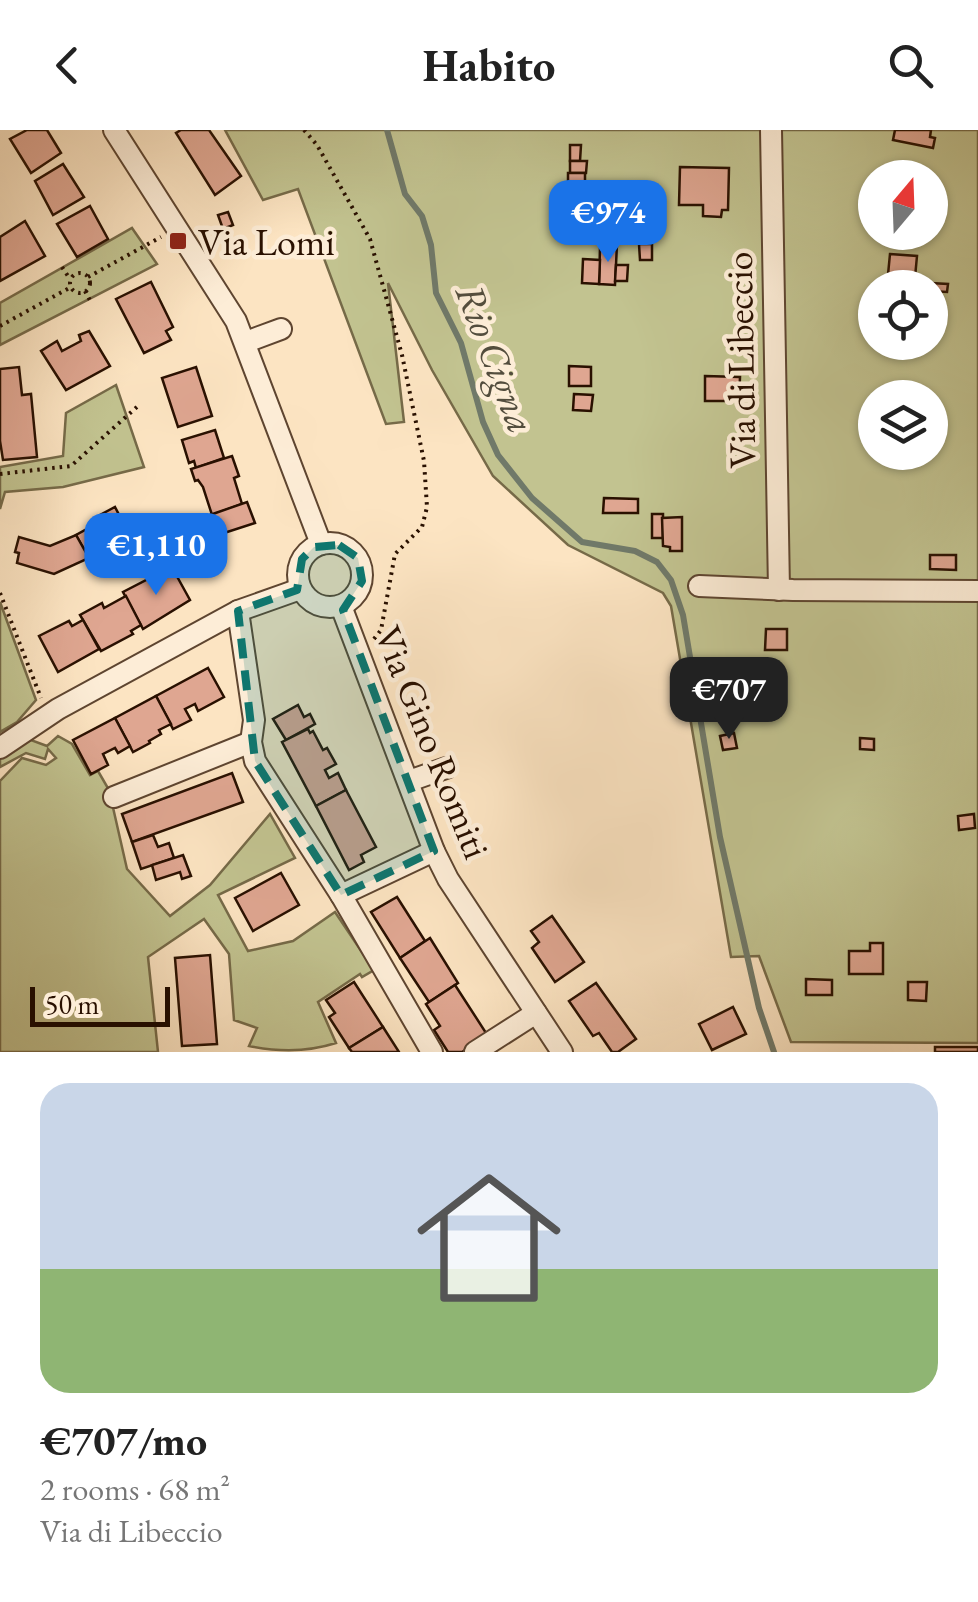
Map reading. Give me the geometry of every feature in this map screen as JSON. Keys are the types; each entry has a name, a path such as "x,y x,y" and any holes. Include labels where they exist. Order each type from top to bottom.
{"street":[{"path":"114,130 227,302 246,342 320,544"},
{"name":"Via di Libeccio","path":"771,130 779,590"},
{"path":"246,342 281,329"},
{"path":"320,544 340,544 350,550 362,569 358,591 341,606 317,605 300,588 297,579 302,559 320,544"},
{"path":"699,586 978,591"},
{"path":"0,748 48,716 238,610 300,588"},
{"name":"Via Gino Romiti","path":"341,606 434,850 448,878 562,1052"},
{"path":"238,610 254,720 251,742 255,761 341,895 432,1052"},
{"path":"114,797 251,742"},
{"path":"410,781 446,768"},
{"path":"341,895 434,850"},
{"path":"475,1052 536,1013"}],"path":[{"path":"304,130 317,145 370,240 402,356 424,462 427,507 422,527 395,554 381,630 374,640 358,649"},
{"path":"88,278 178,227"},
{"path":"62,266 71,287 76,292 86,292"},
{"path":"70,279 79,273 88,278 86,292 92,304"},
{"path":"0,326 71,287"},
{"path":"0,474 71,466 138,406"},
{"path":"0,593 48,716"}],"highlighted area":[{"path":"339,545 358,558 362,581 343,610 434,851 341,895 255,761 251,742 238,611 297,590 302,559 314,547"}],"green space":[{"path":"225,130 978,130 978,1043 791,1042 759,956 731,957 671,606 663,593 568,545 493,476 388,283 404,422 386,424 298,189 263,200"},
{"path":"132,228 157,264 0,345 0,303"},
{"path":"116,385 144,467 63,487 5,492 0,509 0,467 63,456 66,413"},
{"path":"0,602 36,700 17,722 0,732"},
{"path":"58,736 72,744 90,775 98,771 109,790 127,869 170,916 210,885 270,814 295,858 218,895 248,951 293,941 335,912 374,970 362,977 360,974 318,1002 336,1043 293,1050 249,1046 257,1028 234,1020 229,954 204,919 148,957 158,1052 0,1052 0,781 22,758 46,765 56,758 48,749 45,759 26,753 0,767 0,752 31,740 47,746"}],"building":[{"path":"27,130 47,130 61,153 31,173 10,139"},
{"path":"209,130 241,176 215,195 176,133"},
{"path":"895,130 931,130 930,137 935,138 933,148 893,140"},
{"path":"570,145 581,145 580,161 570,161"},
{"path":"570,161 587,161 586,173 570,173"},
{"path":"63,164 84,197 53,215 35,181"},
{"path":"680,167 729,168 728,210 722,210 721,217 703,216 703,205 679,205"},
{"path":"568,173 585,173 585,184 568,183"},
{"path":"623,198 640,198 639,214 623,214"},
{"path":"90,206 108,239 77,257 57,224"},
{"path":"228,212 233,225 223,229 218,215"},
{"path":"564,213 588,213 588,222 564,221"},
{"path":"588,213 597,213 597,229 588,229"},
{"path":"25,221 45,256 0,281 0,237"},
{"path":"611,243 617,244 615,285 599,284 600,248 610,249"},
{"path":"639,244 652,244 652,260 640,260"},
{"path":"890,254 917,256 916,270 888,270"},
{"path":"583,259 600,260 599,284 582,283"},
{"path":"616,265 628,265 627,281 615,281"},
{"path":"151,282 173,327 166,331 171,340 144,353 116,299"},
{"path":"89,331 110,366 66,390 41,351 57,341 62,351 81,341 79,335"},
{"path":"569,366 591,367 591,386 569,386"},
{"path":"19,367 22,395 31,394 37,457 3,460 0,369"},
{"path":"196,367 212,416 178,427 162,378"},
{"path":"705,376 740,377 739,401 705,401"},
{"path":"574,394 593,395 591,411 573,410"},
{"path":"215,430 224,458 196,468 194,461 189,463 182,440"},
{"path":"232,456 242,504 212,515 203,487 195,481 191,469"},
{"path":"604,498 638,499 638,513 603,513"},
{"path":"247,502 255,523 218,535 207,516"},
{"path":"115,507 130,536 89,558 76,535 103,520 100,515"},
{"path":"652,514 663,514 663,538 652,538"},
{"path":"682,517 682,551 670,551 670,547 663,546 662,518"},
{"path":"76,535 89,558 54,574 17,563 19,537 50,546"},
{"path":"930,555 956,555 956,570 930,569"},
{"path":"174,571 190,600 143,629 123,592 156,575 158,579"},
{"path":"126,596 141,625 131,631 133,634 101,651 80,615"},
{"path":"83,620 99,649 58,672 39,636 69,621 72,626"},
{"path":"766,629 787,629 787,650 765,650"},
{"path":"208,668 224,697 198,711 195,704 185,709 191,720 173,729 156,696"},
{"path":"156,696 171,724 133,752 115,718"},
{"path":"298,705 304,717 310,714 315,724 286,740 273,719"},
{"path":"115,718 130,746 118,753 115,748 103,754 108,765 91,774 73,740"},
{"path":"308,729 336,764 325,770 329,778 338,773 346,790 316,806 282,742"},
{"path":"734,733 737,748 723,750 720,736"},
{"path":"860,738 874,739 874,750 860,749"},
{"path":"232,773 243,802 132,842 122,814"},
{"path":"346,790 376,847 361,855 364,862 349,870 316,806"},
{"path":"974,814 975,828 959,830 958,816"},
{"path":"153,835 158,847 169,843 174,858 141,869 132,842"},
{"path":"183,855 191,876 182,879 180,872 156,880 152,865"},
{"path":"281,873 299,905 253,931 235,898"},
{"path":"397,897 425,941 400,958 371,912"},
{"path":"552,916 584,962 555,982 532,948 539,942 531,931"},
{"path":"430,938 458,983 429,1002 400,958"},
{"path":"870,943 883,943 883,974 849,974 849,951 870,951"},
{"path":"210,955 217,1044 182,1046 175,958"},
{"path":"806,979 832,980 832,995 806,995"},
{"path":"354,982 383,1027 349,1048 329,1017 335,1013 326,1000"},
{"path":"908,982 927,982 926,1001 908,1000"},
{"path":"596,983 636,1039 618,1052 612,1052 599,1033 593,1036 569,1001"},
{"path":"455,985 488,1036 462,1052 448,1052 434,1030 440,1026 426,1004"},
{"path":"733,1007 746,1034 712,1050 699,1024"},
{"path":"383,1027 399,1052 352,1052 349,1048"},
{"path":"935,1047 978,1047 978,1052 935,1052"}],"waterway":[{"name":"Rio Cigna","path":"387,130 405,194 422,216 431,245 436,293 461,343 483,422 498,455 532,498 582,542 635,551 657,562 671,580 683,615 720,837 759,1008 774,1052"}],"place":[{"name":"Via Lomi","path":"178,241"}]}
